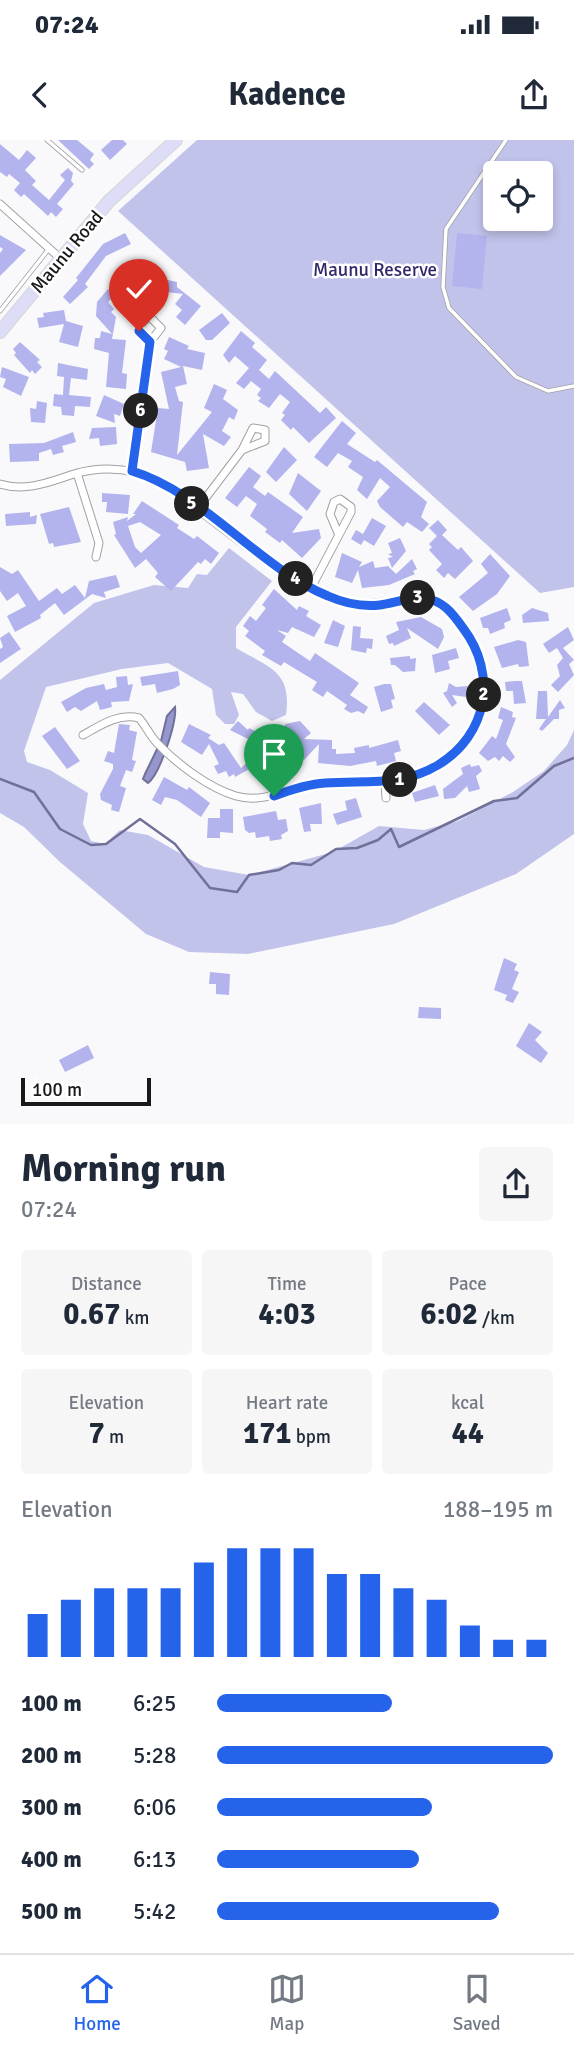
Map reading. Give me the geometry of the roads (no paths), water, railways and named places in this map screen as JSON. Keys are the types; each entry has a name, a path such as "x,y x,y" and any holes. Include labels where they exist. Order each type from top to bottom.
{"main road":[{"name":"Maunu Road","path":"0,332 109,201 176,140"}],"street":[{"path":"0,204 61,259"},
{"path":"132,471 150,342"},
{"path":"198,508 242,450"},
{"path":"0,484 34,486 77,473 132,471 164,483 311,588 344,602 361,605 431,599 456,618 480,658 484,672 484,704 479,719 463,745 437,766 385,782 325,783 274,796 247,798 221,790 165,751 139,718 128,715 113,719 83,735"},
{"path":"77,473 99,543 96,557"},
{"path":"311,588 338,533"},
{"path":"385,782 386,798"}],"lane":[{"path":"47,140 82,170"},
{"path":"506,140 446,229 443,287 449,308 516,377 548,391 574,386"},
{"path":"0,311 50,248"}],"waterway":[{"path":"0,779 34,792 60,829 91,845 106,844 140,819 175,844 210,888 237,892 249,875 279,870 292,863 311,865 336,849 357,848 378,840 391,829 399,847 494,801 517,798 554,766 574,758"}],"park label":[{"name":"Maunu Reserve","path":"375,270"}]}
